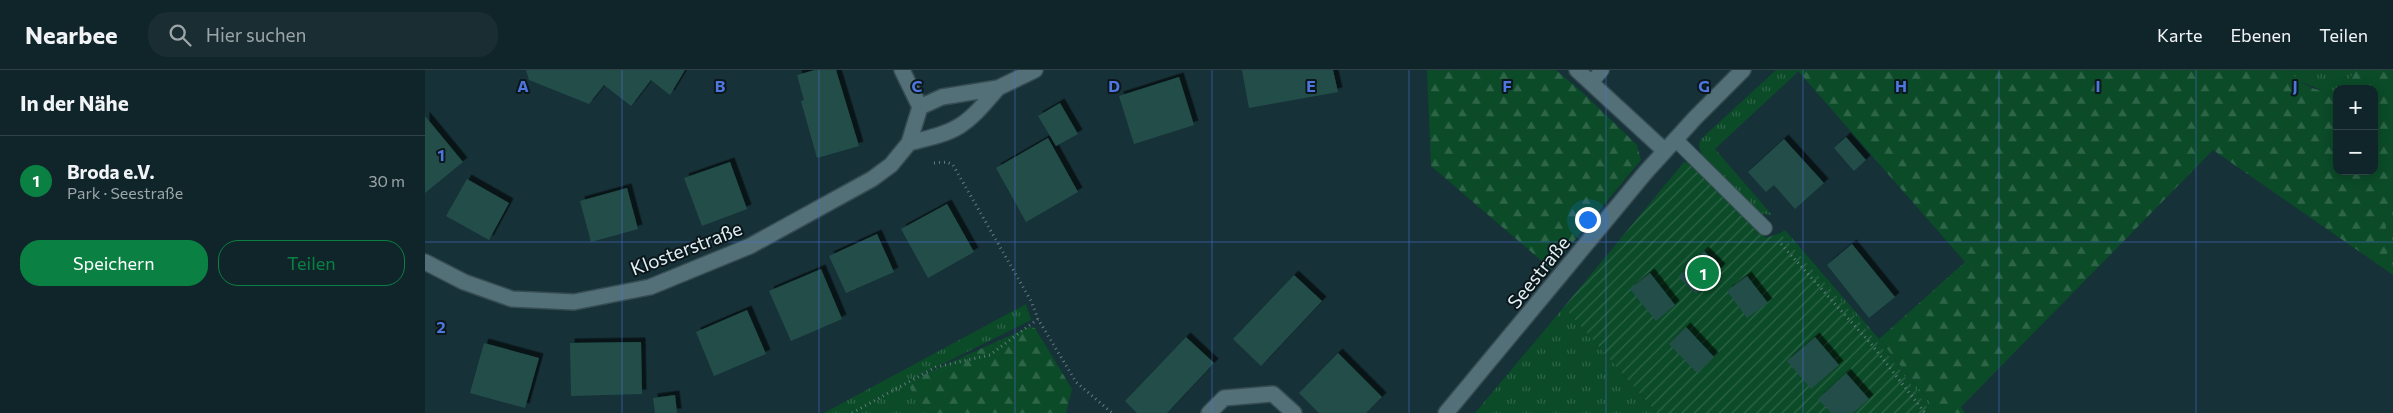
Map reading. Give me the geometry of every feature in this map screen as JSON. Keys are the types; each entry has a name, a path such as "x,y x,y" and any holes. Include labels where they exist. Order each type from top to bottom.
{"street":[{"path":"902,70 920,107 942,97 998,88 1035,70"},
{"path":"1577,70 1670,145"},
{"name":"Seestraße","path":"1446,413 1670,145 1743,70"},
{"path":"909,143 958,129 972,118 998,88"},
{"name":"Klosterstraße","path":"425,262 464,282 512,299 574,302 650,287 750,246 863,184 891,165 909,143 920,107"},
{"path":"1209,413 1224,398 1273,394 1294,413"}],"lane":[{"path":"1592,82 1602,70"},
{"path":"1670,145 1765,228"}],"path":[{"path":"909,143 927,162 947,162 953,164 1031,301 1038,319 1076,382 1112,413"},
{"path":"1765,228 1872,345 1925,413"},
{"path":"852,413 936,367 990,356 1038,319"}],"green space":[{"path":"1427,70 1556,70 1637,145 1641,160 1551,269 1431,166"},
{"path":"1776,70 1800,70 1715,149 1772,215 1757,213 1702,156 1699,146 1700,140"},
{"path":"2290,70 2355,70 2346,85 2333,85 2333,91 2328,93 2295,79"},
{"path":"2290,70 2298,80 2310,87 2317,90 2333,91 2333,175 2378,175 2378,85 2346,85 2355,70 2393,70 2393,188 2385,216 2388,250 2386,270 2213,150 1961,407 1965,413 1939,413 1879,339 1965,262 1798,71"},
{"path":"1684,162 1691,164 1766,238 1780,233 1878,343 1931,413 1657,413 1564,307"},
{"path":"2393,188 2393,275 2386,270 2388,250 2385,216"},
{"path":"1785,230 1879,339 1939,413 1931,413 1878,343 1780,233"},
{"path":"1026,304 1031,320 907,382 919,405 927,413 824,413"},
{"path":"1564,307 1657,413 1475,413"},
{"path":"1029,327 1035,328 1072,389 1066,413 927,413 919,405 907,382"}],"building":[{"path":"526,70 685,70 670,95 651,80 631,106 604,85 589,104 529,80"},
{"path":"815,70 836,70 859,146 817,158 801,101 804,100 797,75"},
{"path":"1242,70 1333,70 1338,92 1249,108"},
{"path":"1179,77 1194,125 1134,144 1119,96"},
{"path":"1060,103 1078,134 1056,146 1038,116"},
{"path":"425,116 463,162 425,193"},
{"path":"1846,137 1866,160 1854,171 1834,148"},
{"path":"1048,138 1078,192 1026,222 996,168"},
{"path":"1784,139 1824,183 1795,209 1774,185 1766,192 1748,172"},
{"path":"730,162 747,209 702,226 684,178"},
{"path":"467,179 509,203 489,240 446,216"},
{"path":"627,188 638,229 591,242 580,201"},
{"path":"947,204 974,252 928,278 901,229"},
{"path":"877,234 894,272 846,293 829,256"},
{"path":"1852,244 1895,297 1869,318 1827,265"},
{"path":"1704,251 1721,268 1696,294 1678,277"},
{"path":"821,269 842,319 791,341 769,291"},
{"path":"1650,273 1675,305 1656,321 1630,289"},
{"path":"1294,275 1322,301 1261,366 1233,339"},
{"path":"1747,276 1768,303 1747,318 1727,291"},
{"path":"747,310 766,354 714,376 696,332"},
{"path":"1686,327 1714,357 1697,373 1669,344"},
{"path":"1186,337 1214,363 1167,413 1137,413 1125,401"},
{"path":"1815,337 1839,365 1811,389 1787,361"},
{"path":"641,342 642,394 571,396 570,343"},
{"path":"484,343 539,358 525,408 470,393"},
{"path":"1338,353 1382,397 1366,413 1319,413 1299,393"},
{"path":"1846,373 1869,399 1853,413 1831,413 1818,399"},
{"path":"675,395 677,413 655,413 653,398"}],"place":[{"name":"Broda e.V.","path":"1703,273"}]}
